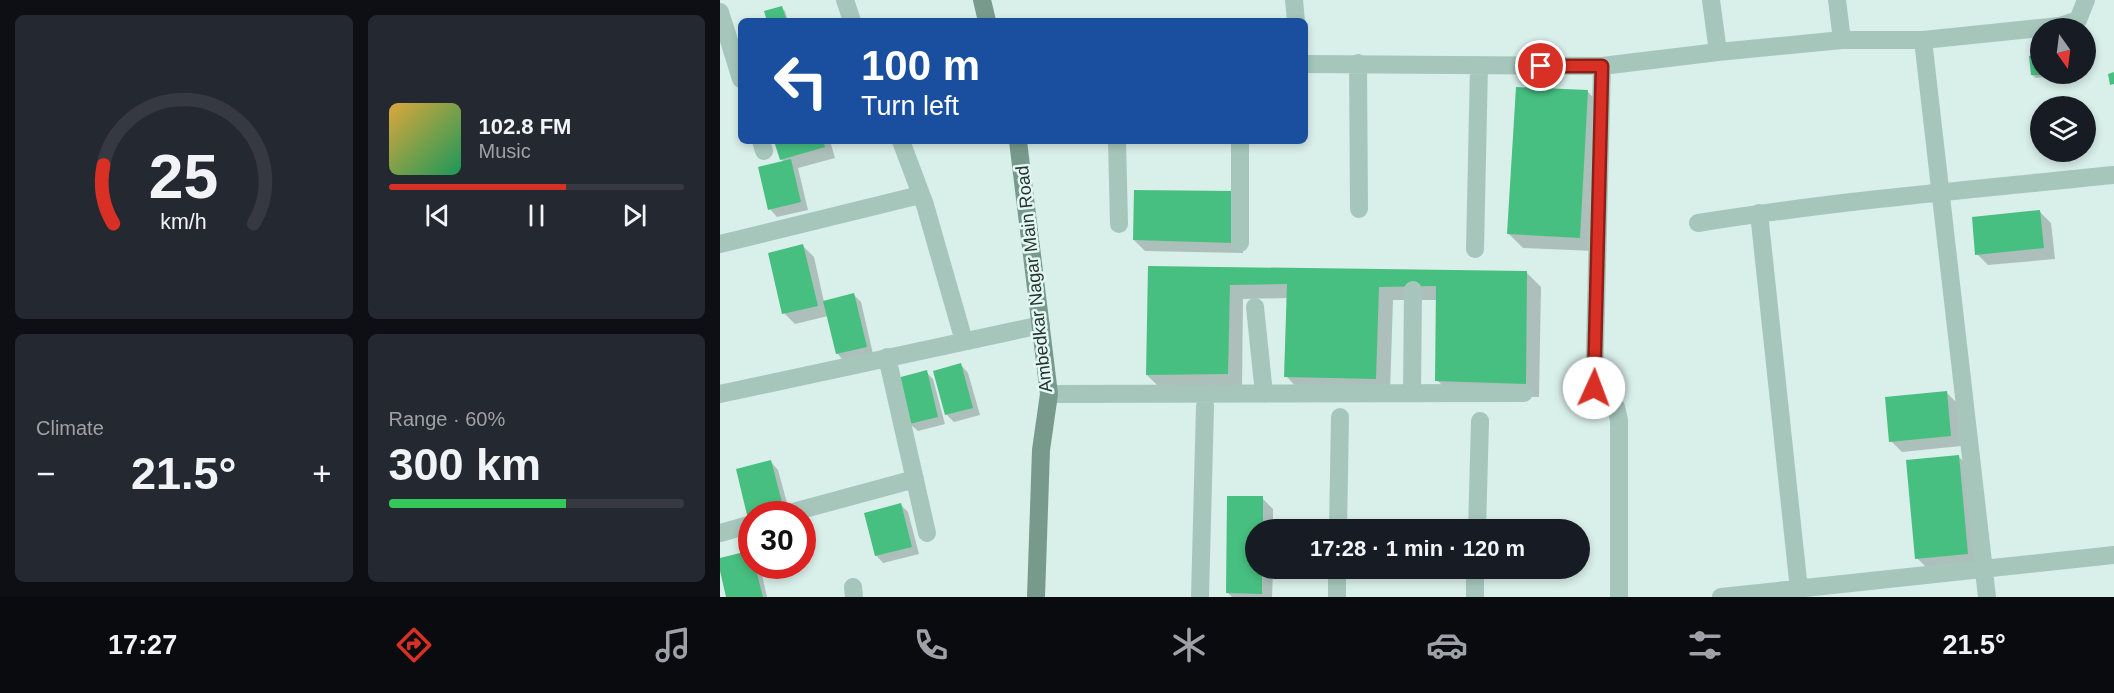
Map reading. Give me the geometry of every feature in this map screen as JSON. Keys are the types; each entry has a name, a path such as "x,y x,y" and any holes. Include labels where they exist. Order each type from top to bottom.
{"street":[{"path":"845,0 851,18"},
{"path":"982,0 986,18"},
{"path":"1294,0 1296,18"},
{"path":"1710,0 1718,52"},
{"path":"1837,0 1842,40"},
{"path":"1308,64 1602,66 1842,40 1923,40 2061,26 2078,20 2086,0"},
{"path":"720,12 738,69"},
{"path":"1923,40 1986,597"},
{"path":"1358,63 1359,209"},
{"path":"1476,249 1479,66"},
{"path":"1602,66 1594,388 1616,407 1619,420 1619,597"},
{"path":"902,144 925,205 964,341"},
{"name":"Ambedkar Nagar Main Road","path":"1018,144 1048,394 1041,450 1036,597"},
{"path":"1117,144 1119,224"},
{"path":"1240,144 1240,243"},
{"path":"1698,223 1760,213 1942,192 2114,175"},
{"path":"720,244 920,195"},
{"path":"1760,213 1799,590"},
{"path":"1412,393 1413,290"},
{"path":"1255,307 1264,394"},
{"path":"720,394 1041,325"},
{"path":"887,357 927,533"},
{"path":"1048,394 1524,393"},
{"path":"1200,597 1205,406"},
{"path":"1338,519 1340,417"},
{"path":"1477,519 1480,422"},
{"path":"816,506 915,479"},
{"path":"720,533 738,528"},
{"path":"1721,597 2114,555"},
{"path":"1337,597 1338,579"},
{"path":"1475,579 1475,597"}],"building":[{"path":"782,6 786,18 766,18 764,11"},
{"path":"2114,72 2114,84 2110,85 2108,74"},
{"path":"1516,87 1588,90 1580,238 1507,234"},
{"path":"775,144 824,144 825,147 780,160"},
{"path":"791,159 801,202 768,210 758,167"},
{"path":"1134,190 1234,191 1233,243 1133,240"},
{"path":"2040,210 2044,248 1975,255 1972,217"},
{"path":"803,244 818,306 782,314 768,253"},
{"path":"1148,266 1527,271 1526,384 1435,381 1436,286 1379,287 1376,379 1284,377 1287,284 1230,285 1228,374 1146,375"},
{"path":"854,293 867,347 836,354 823,301"},
{"path":"961,363 973,408 945,415 933,371"},
{"path":"927,370 938,417 909,424 897,378"},
{"path":"1947,391 1951,436 1889,442 1885,397"},
{"path":"1959,455 1968,554 1915,559 1906,460"},
{"path":"771,460 782,501 744,501 736,469"},
{"path":"1227,496 1263,496 1263,519 1245,519 1245,579 1262,579 1262,594 1226,593"},
{"path":"901,503 912,547 875,556 864,513"},
{"path":"738,554 738,579 758,579 763,597 726,597 720,571 720,558"}],"route":[{"path":"1541,66 1602,66 1594,388"}]}
